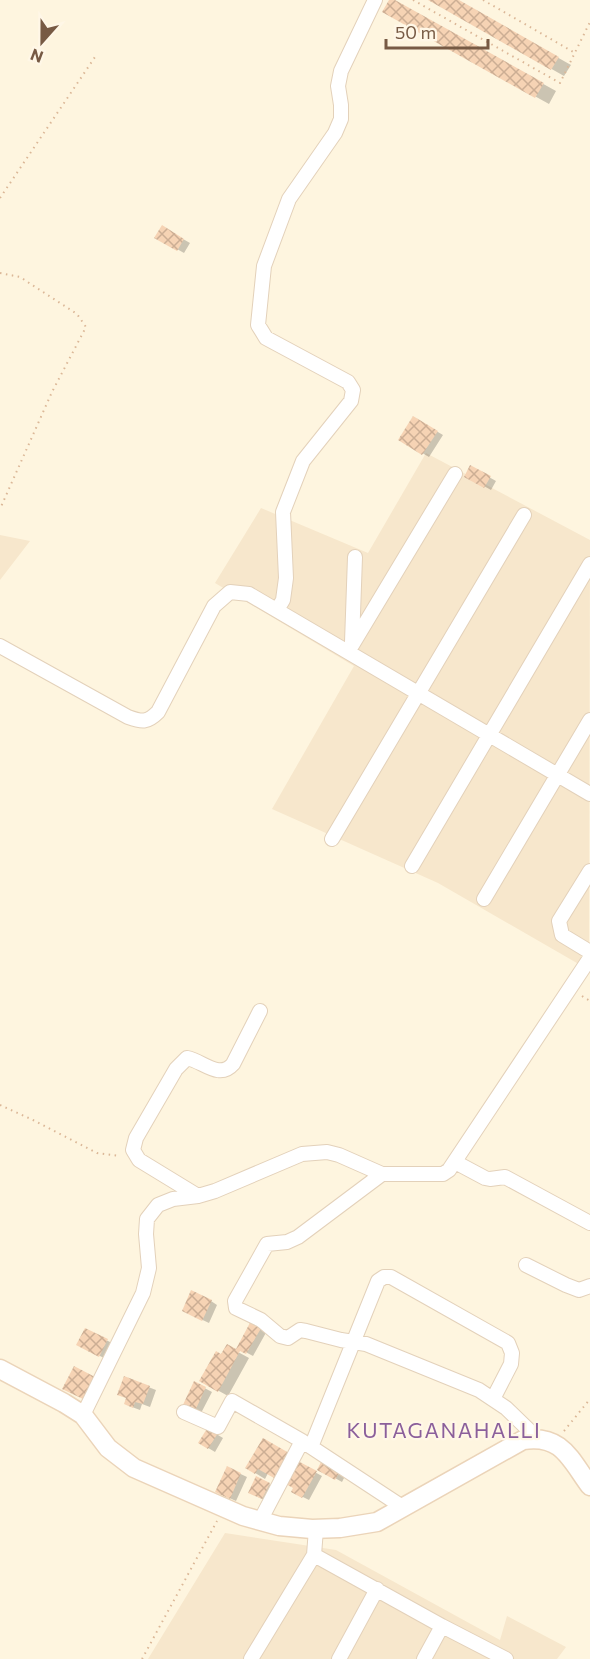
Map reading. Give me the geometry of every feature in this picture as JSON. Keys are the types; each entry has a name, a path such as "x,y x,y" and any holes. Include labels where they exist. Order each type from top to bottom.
{"street":[{"path":"277,610 283,600 286,578 283,512 303,461 351,401 353,390 348,382 266,338 258,325 264,266 289,199 335,132 341,119 338,86 341,71 375,0"},
{"path":"350,649 455,474"},
{"path":"332,839 524,514"},
{"path":"350,649 355,557"},
{"path":"412,866 590,564"},
{"path":"0,646 128,717 139,721 150,720 158,712 214,606 230,592 249,594 350,649 418,693 590,794"},
{"path":"484,898 590,720"},
{"path":"590,871 559,921 562,935 590,952"},
{"path":"83,1415 143,1293 149,1268 147,1219 158,1205 173,1199 215,1191 302,1154 314,1152 339,1155 382,1174 442,1174 449,1170 590,958"},
{"path":"198,1196 139,1160 134,1149 136,1138 176,1068 187,1058 214,1070 228,1070 260,1011"},
{"path":"454,1162 485,1178 505,1176 590,1223"},
{"path":"382,1174 298,1238 287,1242 267,1244 235,1301 236,1308 261,1320 280,1336 288,1338 300,1330 306,1330 366,1344 479,1390 569,1457 590,1486"},
{"path":"526,1265 579,1290 590,1286"},
{"path":"260,1521 306,1444 354,1341 378,1281 384,1277 391,1277 508,1344 512,1353 511,1364 493,1399"},
{"path":"0,1369 83,1415 108,1448 134,1468 243,1516 279,1526 316,1529 377,1522 523,1440 546,1440"},
{"path":"184,1412 218,1427 232,1401 306,1444 404,1508"},
{"path":"250,1659 314,1555 316,1529"},
{"path":"314,1555 506,1659"},
{"path":"339,1659 377,1589"},
{"path":"424,1659 442,1626"}],"path":[{"path":"413,0 560,83 590,22"},
{"path":"483,0 575,53"},
{"path":"0,198 95,57"},
{"path":"0,273 20,277 77,314 86,327 52,392 0,509"},
{"path":"0,1105 97,1154 125,1156 134,1149"},
{"path":"546,1440 590,1399"},
{"path":"142,1659 224,1508"}],"shaded area":[{"path":"426,453 590,540 589,970 438,883 272,809 354,666 215,583 261,508 368,553"},
{"path":"0,535 30,541 0,580"},
{"path":"225,1533 336,1550 500,1640 507,1616 566,1647 557,1659 148,1659"}],"building":[{"path":"389,0 395,0 544,83 535,98 382,12"},
{"path":"428,0 459,0 559,57 551,70"},
{"path":"162,225 184,239 177,251 154,238"},
{"path":"413,416 438,431 422,455 398,440"},
{"path":"470,465 491,476 484,488 464,477"},
{"path":"191,1290 212,1300 202,1321 182,1311"},
{"path":"252,1319 263,1325 246,1354 240,1351 218,1392 199,1381 216,1351 221,1354 227,1344 236,1349"},
{"path":"85,1328 108,1339 99,1357 76,1345"},
{"path":"74,1366 95,1377 83,1399 62,1389"},
{"path":"124,1376 150,1386 143,1404 135,1402 133,1408 124,1404 126,1398 117,1395"},
{"path":"194,1381 206,1387 194,1413 182,1407"},
{"path":"208,1427 218,1433 208,1449 198,1443"},
{"path":"263,1438 289,1453 274,1478 258,1469 255,1474 245,1468"},
{"path":"323,1458 342,1468 335,1480 317,1470"},
{"path":"296,1460 317,1471 302,1498 291,1492 293,1488 284,1483"},
{"path":"227,1466 241,1473 230,1499 215,1492"},
{"path":"256,1476 270,1483 262,1499 248,1493"}],"district":[{"name":"KUTAGANAHALLI","path":"444,1429"}]}
